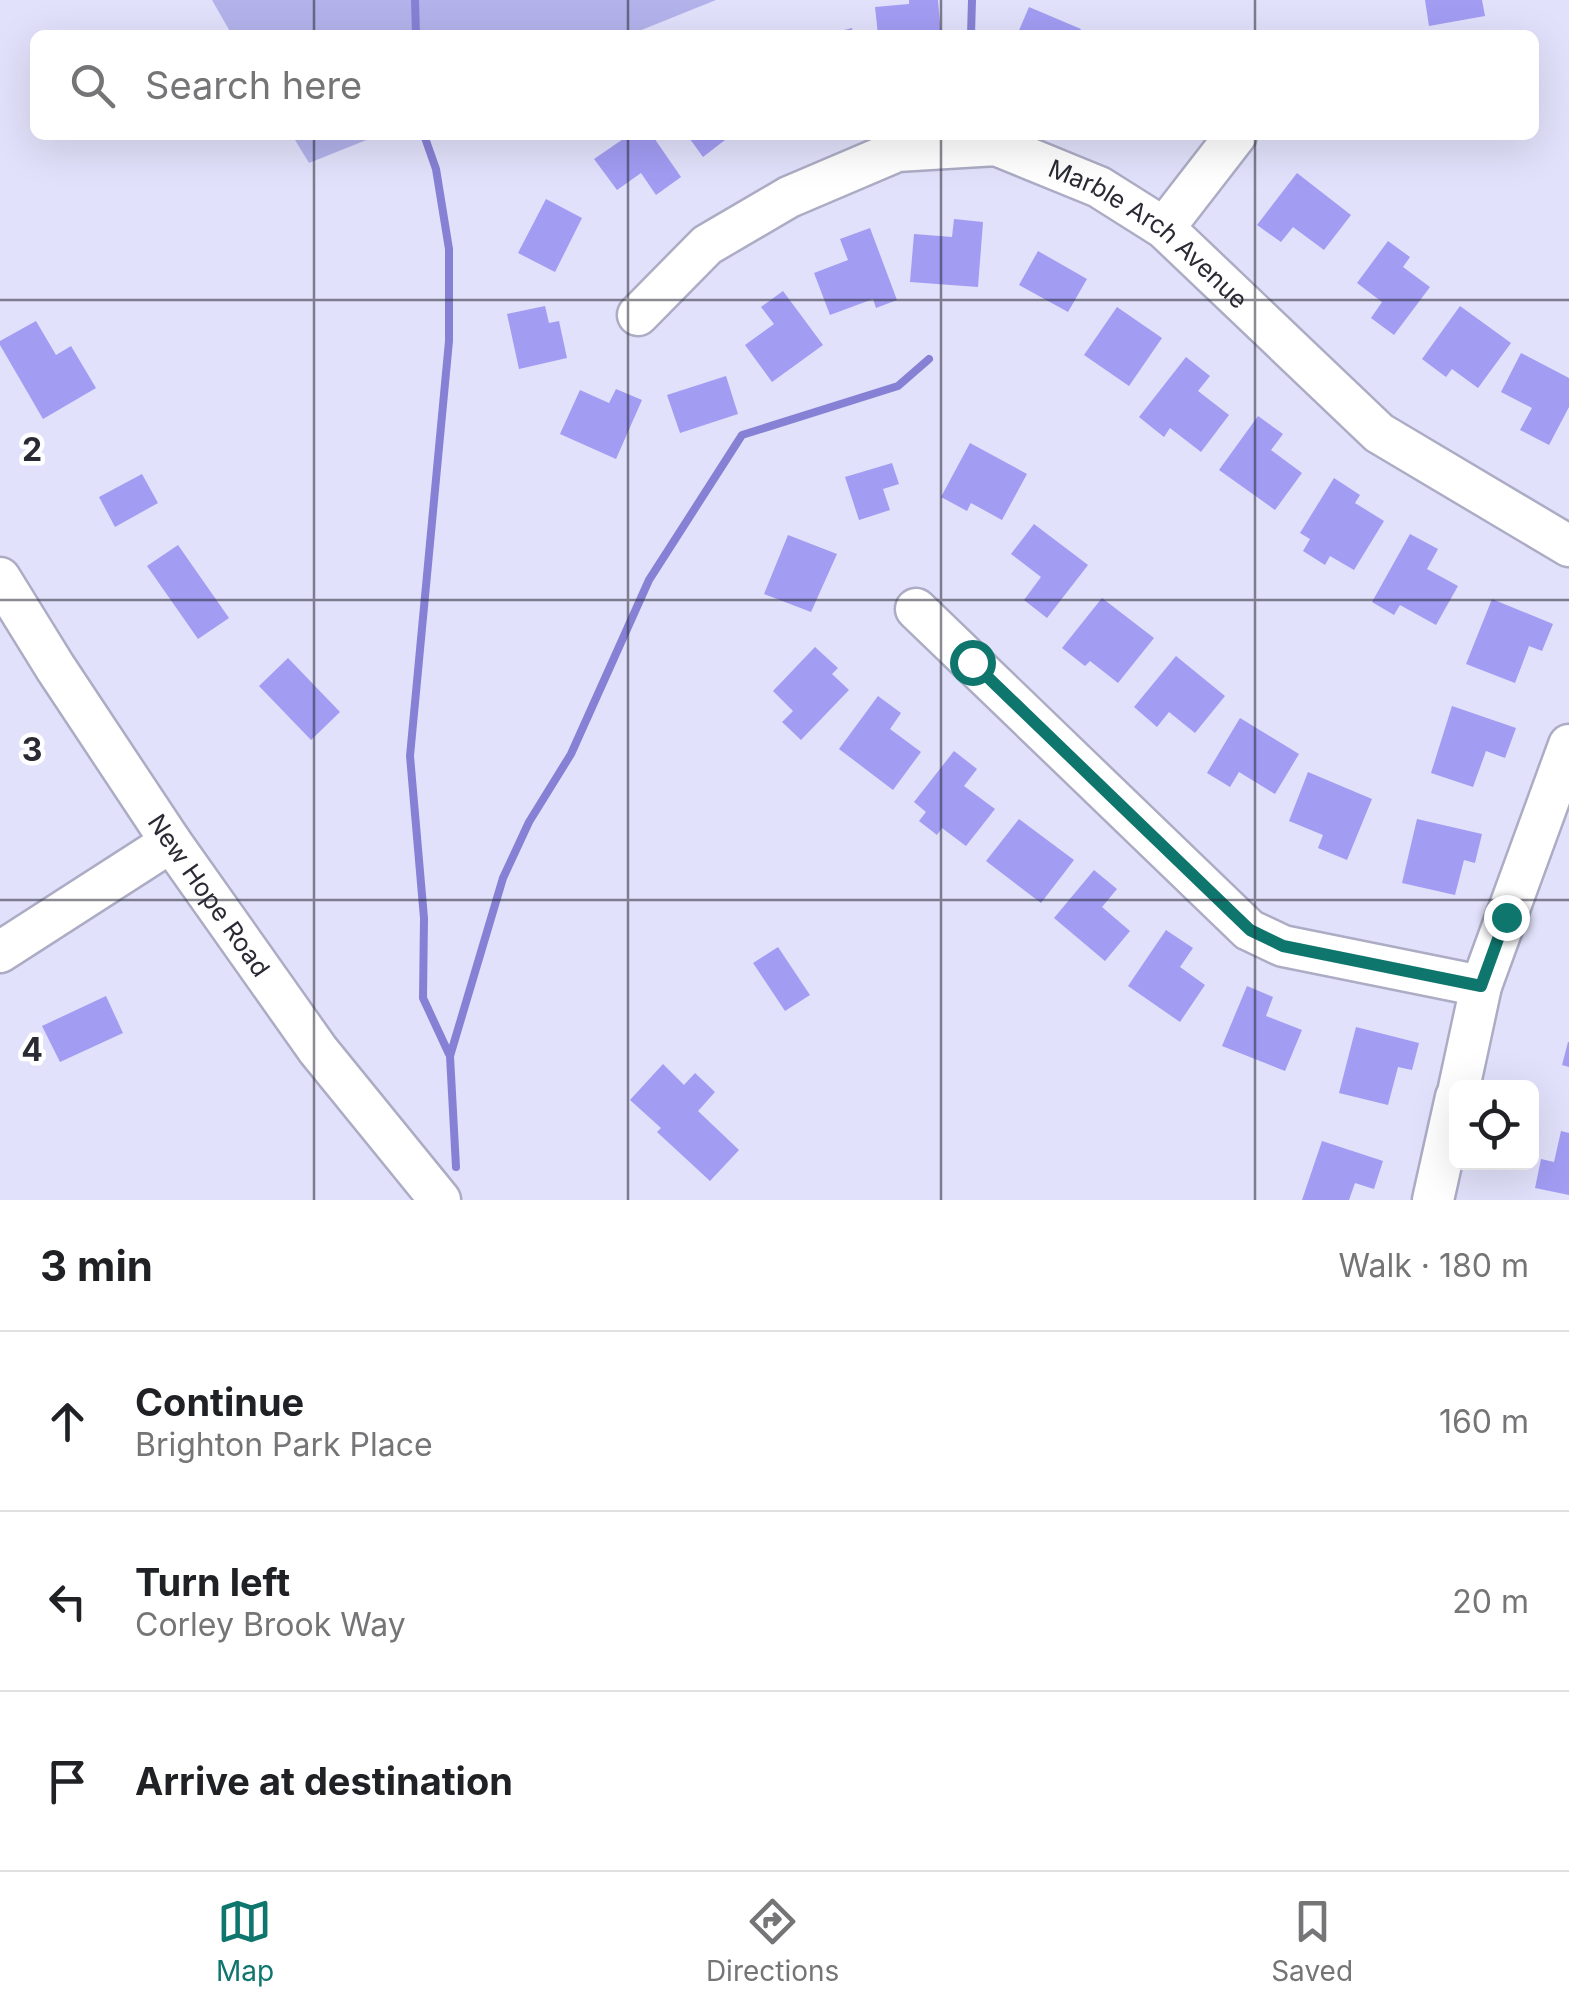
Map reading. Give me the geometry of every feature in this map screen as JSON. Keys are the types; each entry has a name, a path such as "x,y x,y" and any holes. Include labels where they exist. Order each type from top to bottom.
{"street":[{"path":"1164,228 1232,140"},
{"name":"Marble Arch Avenue","path":"638,315 707,245 788,197 897,151 996,145 1099,187 1164,228 1380,433 1569,546"},
{"name":"New Hope Road","path":"0,578 54,667 171,842 318,1050 440,1200"},
{"path":"916,609 1250,930 1283,946 1481,986"},
{"path":"1461,1080 1481,986 1569,746"},
{"path":"0,952 171,842"},
{"path":"1433,1200 1449,1129"}],"shaded area":[{"path":"212,0 716,0 641,30 229,30"},
{"path":"295,140 366,140 309,163"}],"building":[{"path":"909,0 938,0 941,30 877,30 875,7 909,4"},
{"path":"1425,0 1482,0 1485,16 1429,26"},
{"path":"1029,7 1081,29 1080,30 1019,30"},
{"path":"622,140 655,140 681,177 656,195 641,173 617,190 594,159"},
{"path":"691,140 725,140 703,157"},
{"path":"1297,173 1351,215 1324,250 1293,227 1281,242 1257,225"},
{"path":"546,199 582,218 555,272 518,253"},
{"path":"954,219 983,222 978,287 910,282 914,234 952,237"},
{"path":"870,228 897,300 876,308 873,299 830,315 814,273 848,260 840,239"},
{"path":"1388,241 1410,257 1403,267 1430,287 1394,335 1371,318 1382,302 1357,283"},
{"path":"1038,251 1087,279 1068,312 1019,285"},
{"path":"783,291 823,345 772,382 745,345 774,324 761,307"},
{"path":"545,306 549,323 559,321 567,358 519,369 507,314"},
{"path":"1460,306 1511,343 1478,388 1452,369 1446,377 1422,359"},
{"path":"1117,307 1162,338 1129,386 1084,355"},
{"path":"36,321 56,355 71,346 96,388 43,419 0,345 0,341"},
{"path":"1521,353 1569,378 1569,407 1549,445 1520,430 1532,408 1501,392"},
{"path":"1186,357 1210,376 1198,391 1229,415 1201,452 1170,428 1164,437 1139,417"},
{"path":"726,376 738,414 680,433 667,395"},
{"path":"616,389 642,400 616,459 560,434 580,390 609,403"},
{"path":"1258,416 1283,434 1271,450 1302,473 1275,510 1219,470"},
{"path":"970,443 1027,474 1002,520 971,503 967,511 941,497"},
{"path":"892,463 899,484 883,489 890,510 859,520 845,477"},
{"path":"142,474 158,503 115,527 99,497"},
{"path":"1334,478 1360,495 1355,503 1384,521 1354,570 1330,556 1325,565 1303,551 1310,539 1300,533"},
{"path":"1034,524 1088,565 1047,618 1024,600 1041,577 1011,554"},
{"path":"1410,534 1438,549 1427,569 1458,586 1436,625 1400,605 1394,615 1372,602"},
{"path":"788,535 837,554 811,612 764,594"},
{"path":"178,545 229,618 198,639 147,566"},
{"path":"1102,598 1154,638 1118,683 1090,661 1085,666 1062,648"},
{"path":"1492,599 1553,624 1542,651 1529,646 1515,683 1466,664"},
{"path":"815,647 838,668 832,674 849,690 801,740 782,722 793,711 773,691"},
{"path":"1176,656 1225,696 1195,733 1169,712 1157,727 1134,707"},
{"path":"288,658 340,712 311,740 259,686"},
{"path":"878,696 901,713 890,729 921,752 893,790 839,749"},
{"path":"1452,706 1516,728 1505,758 1486,751 1473,787 1431,773"},
{"path":"1240,718 1299,754 1275,794 1239,772 1230,787 1207,773"},
{"path":"954,751 977,769 964,786 995,809 966,846 942,828 937,835 919,821 926,812 914,802"},
{"path":"1308,772 1372,799 1347,860 1318,848 1323,835 1289,821"},
{"path":"1019,819 1074,860 1041,903 986,861"},
{"path":"1417,819 1482,834 1475,863 1464,860 1455,895 1402,883"},
{"path":"1094,870 1117,889 1102,907 1130,931 1105,961 1054,918"},
{"path":"1166,930 1193,948 1180,967 1205,985 1180,1022 1128,986"},
{"path":"778,947 810,995 785,1011 753,963"},
{"path":"1247,986 1273,997 1266,1016 1302,1030 1285,1071 1222,1046"},
{"path":"106,996 123,1033 60,1062 42,1026"},
{"path":"1356,1027 1419,1043 1412,1070 1398,1067 1388,1105 1339,1093"},
{"path":"1569,1042 1569,1067 1562,1065"},
{"path":"663,1064 684,1085 695,1073 715,1092 698,1111 739,1150 710,1181 657,1132 661,1128 630,1100"},
{"path":"1561,1131 1569,1133 1569,1195 1535,1188 1541,1159 1554,1162"},
{"path":"1322,1141 1383,1161 1374,1189 1355,1183 1349,1200 1302,1200"}],"waterway":[{"path":"415,0 416,30"},
{"path":"971,30 972,0"},
{"path":"426,140 436,169 449,249 449,341 410,756 424,918 423,998 449,1054"},
{"path":"456,1167 450,1056 503,878 529,822 571,754 649,580 742,435 898,386 929,359"}],"route":[{"path":"972,662 1250,930 1283,946 1481,986 1506,917"}]}
